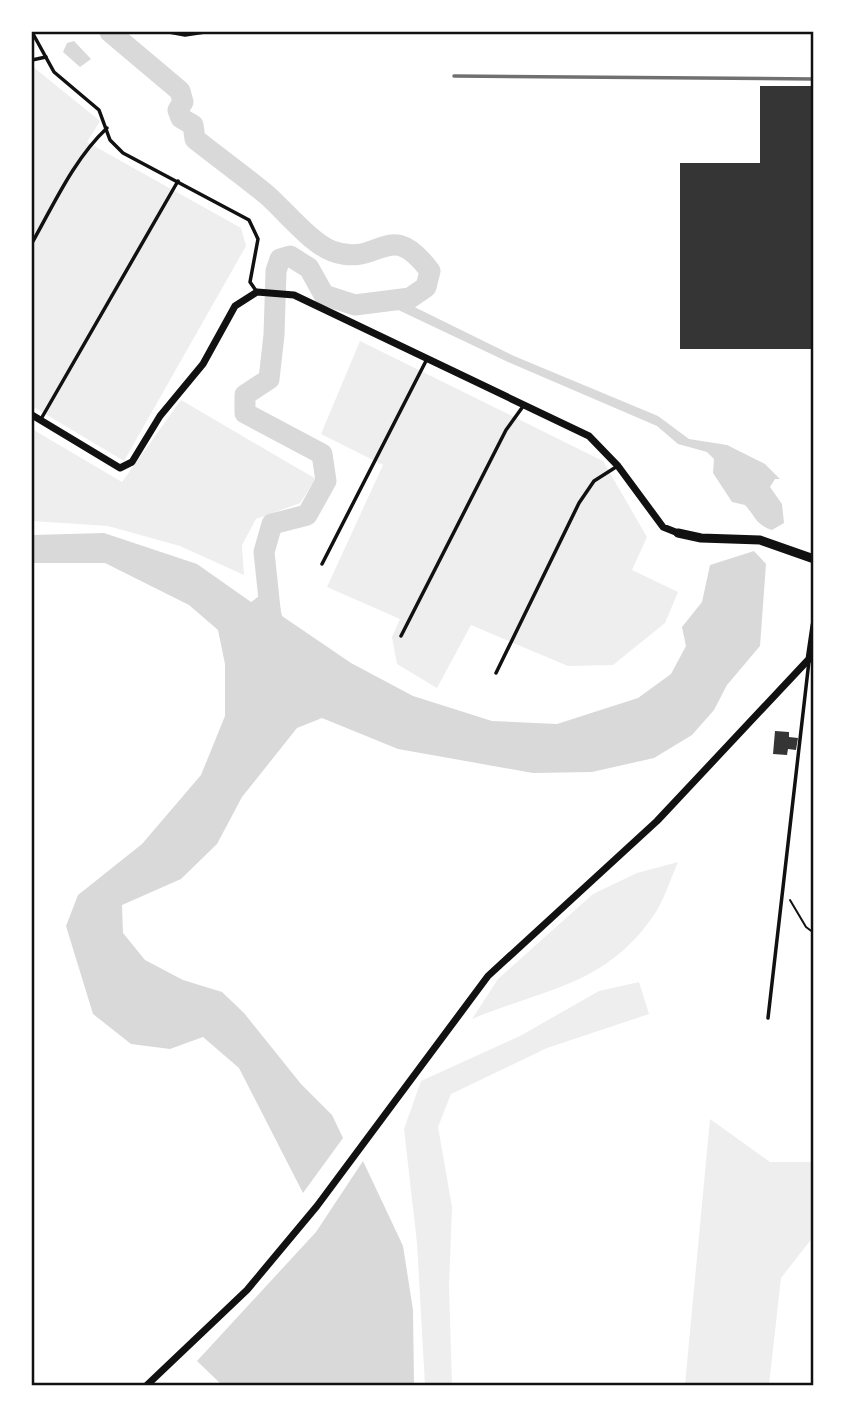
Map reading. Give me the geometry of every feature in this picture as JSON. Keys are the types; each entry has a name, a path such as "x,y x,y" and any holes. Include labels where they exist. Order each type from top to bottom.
{"street":[{"path":"32,415 120,468 132,462 160,416 204,364 235,306 257,292 295,295 589,436 618,466 663,527 701,538 760,540 814,559"},
{"path":"146,1385 227,1309 317,1206 488,976 657,821 809,659 814,625"}],"lane":[{"path":"32,32 54,72 99,110 110,139 123,153 249,220 258,239 250,282 257,292"},
{"path":"169,32 185,35 205,32"},
{"path":"32,61 46,57"},
{"path":"32,243 93,140 107,128"},
{"path":"41,420 178,181"},
{"path":"322,564 427,359"},
{"path":"401,636 506,430 524,405"},
{"path":"496,673 579,503 594,481 610,468 618,466"},
{"path":"768,1018 785,888 809,659"}],"path":[{"path":"785,888 806,927 814,933"}],"shaded area":[{"path":"74,41 91,59 80,67 63,52 67,43"},
{"path":"32,66 100,121 87,142 241,228 246,246 124,461 32,406"},
{"path":"392,296 514,356 658,416 689,439 727,445 765,464 780,479 775,479 770,487 782,504 784,523 772,530 766,528 745,505 732,502 713,473 714,459 707,452 678,444 657,426 508,362 392,307 382,298"},
{"path":"360,341 603,461 647,537 632,570 678,592 665,623 613,665 568,666 471,625 437,688 397,664 392,637 400,619 327,587 383,465 321,434"},
{"path":"181,400 316,479 300,503 256,519 242,545 244,575 180,546 108,526 32,521 32,429 122,482"},
{"path":"104,533 197,564 251,602 269,589 276,588 282,616 351,663 413,696 492,721 557,724 638,698 671,674 686,646 682,627 702,602 710,565 754,551 766,564 760,646 727,685 714,710 692,735 654,758 592,772 533,773 398,749 322,718 297,728 242,797 217,844 181,879 122,905 123,933 145,960 183,980 222,992 244,1013 301,1084 332,1115 343,1138 303,1193 239,1068 203,1037 170,1049 131,1044 93,1014 66,926 78,895 142,844 201,775 225,716 225,664 218,630 189,605 105,563 32,563 32,535"},
{"path":"678,862 656,912 618,955 574,981 472,1019 498,979 593,894 637,873"},
{"path":"639,982 649,1014 547,1048 451,1094 438,1127 452,1207 449,1286 452,1385 425,1385 417,1243 404,1129 421,1081 520,1036 599,991"},
{"path":"710,1119 770,1162 813,1162 813,1237 781,1278 769,1385 685,1385"},
{"path":"363,1161 403,1246 413,1310 414,1385 222,1385 197,1361 316,1232"}],"building":[{"path":"760,86 814,86 814,349 680,349 680,163 760,163"},
{"path":"775,731 789,732 789,737 798,738 796,750 788,749 787,755 773,754"}],"waterway":[{"path":"110,32 180,91 183,102 178,110 181,118 193,125 195,139 267,195 324,247 348,255 393,245 404,247 416,255 430,271 426,287 410,298 355,305 324,295 309,268 290,256 280,259 276,271 274,335 269,379 245,395 245,413 322,454 326,481 307,515 272,524 264,552 270,609 263,612"}],"railway":[{"path":"454,76 814,79"}]}
